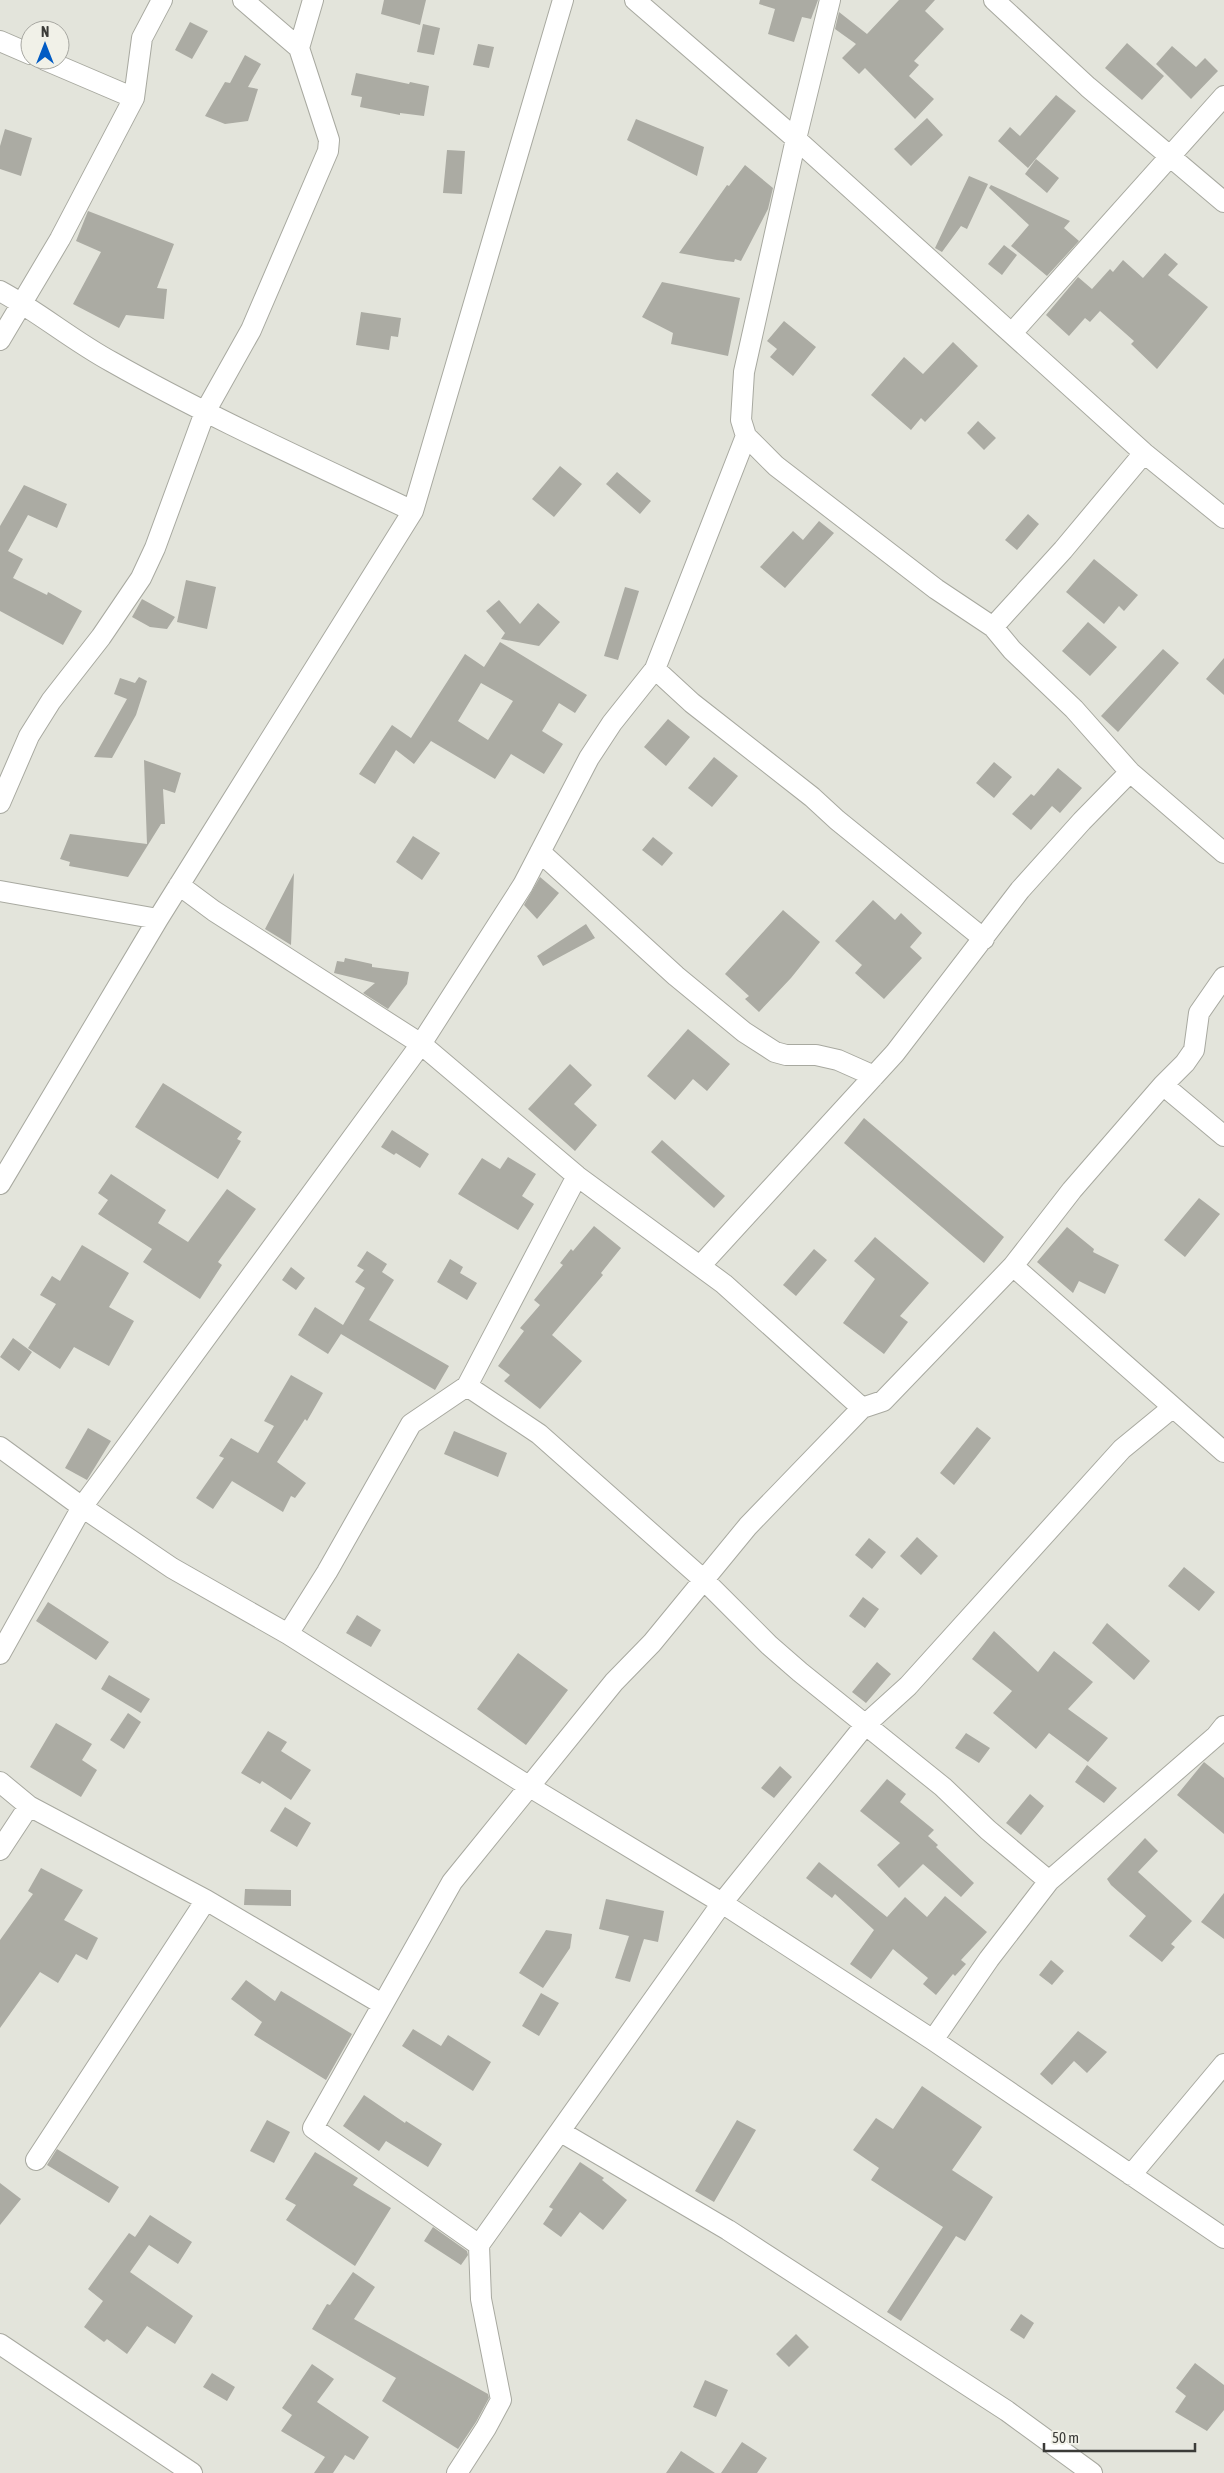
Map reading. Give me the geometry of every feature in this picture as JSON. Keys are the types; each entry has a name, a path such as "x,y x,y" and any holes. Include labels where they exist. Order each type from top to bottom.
{"street":[{"path":"0,340 97,172 134,98 142,38 162,0"},
{"path":"0,803 29,736 51,701 102,637 141,578 205,412 251,330 328,151 329,140 299,48 243,0"},
{"path":"299,48 313,0"},
{"path":"0,1184 158,919 413,512 563,0"},
{"path":"635,0 796,139 1144,453 1224,518"},
{"path":"830,0 796,139 744,372 741,420 746,436 776,466 844,520 954,602 993,627 1012,650 1074,709 1130,772 1224,853"},
{"path":"994,0 1088,87 1224,202"},
{"path":"0,41 20,50"},
{"path":"68,70 134,98"},
{"path":"1012,333 1224,96"},
{"path":"0,292 22,303 90,350 205,412 413,512"},
{"path":"0,1654 82,1507 421,1044 523,885 589,758 612,723 655,669 746,436"},
{"path":"993,627 1063,550 1144,453"},
{"path":"655,669 692,703 812,797 837,820 984,939"},
{"path":"701,1266 895,1053 1020,890 1082,820 1130,772"},
{"path":"540,852 676,976 744,1032 775,1052 786,1055 816,1055 838,1060 874,1076"},
{"path":"179,885 214,912 421,1044 577,1176 701,1266 862,1408"},
{"path":"0,891 158,919"},
{"path":"479,2245 313,2128 452,1882 614,1682 652,1643 705,1581 748,1526 862,1408 883,1401 1013,1266 1083,1177 1163,1085 1185,1064 1194,1050 1199,1014 1224,977"},
{"path":"1163,1085 1224,1136"},
{"path":"288,1634 328,1572 411,1424 467,1386 577,1176"},
{"path":"1013,1266 1224,1452"},
{"path":"467,1386 539,1434 705,1581 769,1645 813,1683 943,1787 988,1830 1049,1881"},
{"path":"457,2473 486,2428 501,2400 481,2299 479,2245 722,1903 866,1724 908,1686 1122,1449 1172,1408"},
{"path":"0,1447 82,1507 172,1568 288,1634 530,1787 722,1903 933,2040 1224,2238"},
{"path":"933,2040 989,1959 1049,1881 1221,1735"},
{"path":"0,1782 29,1806 206,1900 382,2004"},
{"path":"0,1850 29,1806"},
{"path":"36,2160 206,1900"},
{"path":"1131,2175 1224,2064"},
{"path":"560,2132 728,2230 1006,2411 1092,2473"},
{"path":"0,2344 192,2473"}],"building":[{"path":"384,0 426,0 420,25 381,14"},
{"path":"760,0 818,0 811,19 802,17 794,42 768,34 775,9 759,4"},
{"path":"899,0 935,0 925,11 944,29 914,61 919,65 909,76 934,99 915,119 865,68 859,74 842,58 856,44 835,29 839,12 867,34"},
{"path":"190,22 208,31 192,59 175,50"},
{"path":"423,24 440,28 434,55 417,52"},
{"path":"1127,43 1164,76 1142,100 1105,68"},
{"path":"478,44 494,47 489,68 473,65"},
{"path":"1172,46 1196,67 1205,58 1218,71 1191,99 1156,64"},
{"path":"245,55 261,64 248,87 258,89 248,121 225,124 205,116 225,82 230,83"},
{"path":"356,73 409,84 410,82 429,86 424,116 400,113 400,115 360,107 362,97 351,95"},
{"path":"1056,95 1076,111 1028,168 998,141 1010,127 1020,136"},
{"path":"927,118 943,135 911,166 894,149"},
{"path":"636,119 704,147 697,176 627,140"},
{"path":"5,129 32,138 21,176 0,169 0,146"},
{"path":"447,150 465,151 462,194 443,193"},
{"path":"1036,159 1059,178 1047,193 1025,174"},
{"path":"745,165 773,188 768,209 741,261 735,259 734,262 717,260 679,253 727,185 729,186"},
{"path":"969,176 988,184 967,229 961,226 942,252 935,248"},
{"path":"991,185 1070,221 1064,228 1079,241 1047,276 1011,246 1029,225 989,188"},
{"path":"88,211 174,244 157,288 167,289 164,319 126,315 119,328 73,304 101,252 76,241"},
{"path":"1004,245 1017,255 1002,275 988,264"},
{"path":"1165,253 1178,264 1168,275 1208,307 1157,369 1131,344 1134,341 1100,311 1090,322 1085,318 1069,336 1046,315 1078,277 1092,289 1110,269 1113,272 1123,260 1143,278"},
{"path":"662,282 740,298 728,356 671,344 673,333 642,317"},
{"path":"361,312 401,318 398,337 391,336 389,350 356,345"},
{"path":"784,321 816,347 793,376 770,357 777,349 767,341"},
{"path":"953,342 978,366 925,422 921,418 911,430 871,395 904,357 923,374"},
{"path":"978,421 996,438 984,450 967,433"},
{"path":"560,466 582,484 554,517 532,499"},
{"path":"617,472 651,501 640,514 606,484"},
{"path":"24,485 67,504 57,528 28,515 8,551 23,559 13,578 47,595 48,592 82,611 63,645 0,611 0,526"},
{"path":"1028,514 1039,524 1017,550 1005,540"},
{"path":"819,521 834,533 785,588 760,567 793,531 803,540"},
{"path":"1094,559 1138,595 1124,611 1119,606 1104,624 1066,592"},
{"path":"186,580 216,587 207,629 177,622"},
{"path":"625,587 639,591 618,660 604,656"},
{"path":"142,599 175,617 167,629 150,627 132,617"},
{"path":"499,600 520,624 538,603 560,622 539,646 501,639 505,633 486,611"},
{"path":"1088,622 1117,647 1090,676 1062,651"},
{"path":"500,642 587,695 575,713 559,703 542,731 563,744 544,774 511,754 495,779 431,741 414,764 396,750 375,784 359,774 392,725 411,738 465,654 484,667","holes":["481,683 513,701 488,740 458,721"]},
{"path":"1163,649 1179,663 1118,732 1101,716"},
{"path":"1224,658 1224,695 1206,679"},
{"path":"139,677 147,681 136,715 112,758 94,757 127,699 114,694 120,678 135,683"},
{"path":"668,719 690,737 666,766 644,747"},
{"path":"714,757 738,776 712,807 688,788"},
{"path":"144,760 181,773 175,793 163,789 165,824 161,824 128,877 69,866 70,862 60,859 70,834 147,844"},
{"path":"994,762 1012,777 994,798 976,783"},
{"path":"1058,768 1082,788 1060,813 1052,806 1031,830 1012,814 1031,794 1034,796"},
{"path":"413,836 440,853 422,880 396,862"},
{"path":"653,837 673,853 662,866 642,850"},
{"path":"294,873 291,945 265,929"},
{"path":"540,877 559,893 537,919 524,905"},
{"path":"873,900 895,920 901,913 922,933 910,947 922,958 884,999 855,973 862,965 835,941"},
{"path":"783,910 820,942 791,978 759,1012 745,999 749,996 725,974"},
{"path":"586,924 595,938 543,966 537,956"},
{"path":"345,958 372,964 372,967 409,972 407,984 388,1009 363,993 375,983 334,973 337,961 344,962"},
{"path":"688,1029 730,1064 707,1091 693,1079 675,1100 647,1076"},
{"path":"570,1064 592,1085 574,1104 597,1125 575,1151 528,1109"},
{"path":"163,1083 242,1132 237,1139 241,1141 218,1179 135,1127"},
{"path":"864,1118 1004,1237 984,1263 844,1143"},
{"path":"392,1130 429,1154 420,1168 396,1153 394,1155 381,1147"},
{"path":"662,1140 725,1196 714,1208 651,1152"},
{"path":"508,1157 536,1174 522,1196 534,1204 518,1230 458,1194 482,1158 500,1169"},
{"path":"111,1174 166,1210 158,1223 188,1242 227,1189 256,1209 218,1262 222,1265 200,1299 143,1262 152,1249 98,1214 108,1200 98,1193"},
{"path":"1199,1198 1220,1214 1185,1257 1164,1240"},
{"path":"594,1226 621,1248 601,1273 603,1275 552,1335 582,1361 540,1409 504,1381 510,1375 498,1366 524,1331 520,1328 540,1305 534,1300 563,1265 560,1263 571,1249 573,1251"},
{"path":"1067,1227 1094,1249 1093,1252 1119,1265 1105,1294 1079,1281 1073,1293 1037,1262"},
{"path":"875,1237 929,1283 900,1316 908,1322 884,1354 843,1323 875,1279 854,1261"},
{"path":"82,1245 129,1273 109,1307 134,1321 109,1366 74,1347 60,1369 28,1348 56,1304 40,1295 52,1276 60,1281"},
{"path":"814,1249 827,1260 796,1296 783,1285"},
{"path":"367,1251 387,1264 382,1272 394,1280 369,1320 449,1366 435,1390 341,1334 328,1354 298,1335 315,1307 343,1325 365,1288 355,1282 364,1270 357,1266"},
{"path":"450,1259 463,1267 460,1273 477,1283 467,1300 437,1282"},
{"path":"291,1267 305,1278 296,1290 282,1280"},
{"path":"13,1338 32,1352 19,1371 0,1357"},
{"path":"291,1375 323,1393 307,1421 305,1419 277,1462 306,1483 295,1498 291,1496 283,1512 232,1481 213,1509 196,1498 224,1458 219,1456 231,1438 258,1453 274,1426 264,1421"},
{"path":"977,1427 991,1438 954,1485 940,1473"},
{"path":"88,1428 111,1441 87,1480 65,1468"},
{"path":"454,1431 507,1453 498,1477 444,1454"},
{"path":"917,1537 938,1556 921,1575 900,1556"},
{"path":"869,1538 886,1552 872,1569 855,1555"},
{"path":"1184,1567 1215,1592 1199,1611 1168,1586"},
{"path":"863,1597 879,1609 865,1628 849,1616"},
{"path":"48,1602 109,1642 96,1660 36,1621"},
{"path":"357,1615 381,1630 371,1647 346,1633"},
{"path":"1107,1623 1150,1661 1134,1680 1092,1643"},
{"path":"994,1631 1038,1672 1054,1651 1093,1682 1068,1709 1108,1738 1088,1762 1049,1733 1036,1749 993,1713 1012,1691 972,1659"},
{"path":"518,1653 568,1690 526,1745 477,1709"},
{"path":"877,1662 891,1674 866,1703 852,1692"},
{"path":"109,1675 150,1699 141,1713 101,1689"},
{"path":"128,1713 141,1722 124,1749 110,1740"},
{"path":"56,1723 92,1744 82,1760 97,1770 81,1797 30,1767"},
{"path":"268,1731 287,1742 281,1751 311,1770 291,1800 262,1781 260,1784 241,1773"},
{"path":"966,1733 990,1748 979,1763 955,1748"},
{"path":"1204,1762 1224,1778 1224,1834 1177,1795"},
{"path":"1087,1765 1117,1788 1104,1803 1075,1782"},
{"path":"780,1766 792,1777 774,1798 761,1788"},
{"path":"887,1779 906,1794 900,1802 934,1830 928,1836 938,1845 936,1847 974,1883 961,1897 923,1864 899,1888 877,1865 900,1843 860,1811"},
{"path":"1030,1794 1044,1806 1021,1835 1006,1823"},
{"path":"285,1807 311,1823 297,1847 270,1831"},
{"path":"1145,1838 1158,1851 1138,1872 1192,1921 1171,1944 1175,1947 1162,1962 1129,1936 1146,1916 1111,1885 1107,1879"},
{"path":"819,1862 887,1917 905,1897 927,1917 945,1896 987,1932 961,1960 966,1964 955,1976 953,1974 936,1995 923,1984 928,1978 893,1949 871,1979 850,1964 874,1930 835,1894 832,1898 806,1878"},
{"path":"41,1868 83,1890 64,1920 98,1938 87,1960 76,1954 58,1983 40,1972 0,2028 0,1940 33,1894 28,1891"},
{"path":"245,1889 291,1890 291,1906 244,1905"},
{"path":"1224,1893 1224,1939 1201,1922"},
{"path":"606,1899 664,1911 658,1942 644,1939 630,1982 615,1978 629,1936 599,1929"},
{"path":"546,1930 572,1934 570,1948 543,1988 519,1973"},
{"path":"1051,1960 1064,1971 1052,1985 1039,1975"},
{"path":"246,1980 275,2001 281,1991 352,2034 326,2080 254,2035 262,2022 231,1999"},
{"path":"541,1993 559,2003 539,2036 522,2026"},
{"path":"413,2029 441,2046 448,2035 491,2062 473,2091 402,2046"},
{"path":"1078,2031 1107,2052 1087,2073 1074,2061 1052,2085 1040,2074"},
{"path":"922,2086 982,2127 952,2170 993,2197 965,2241 956,2236 901,2321 887,2312 943,2227 871,2180 879,2168 853,2150 876,2118 893,2129"},
{"path":"364,2095 405,2123 406,2121 442,2144 428,2167 386,2141 379,2151 343,2126"},
{"path":"267,2120 290,2132 274,2163 250,2151"},
{"path":"737,2120 756,2130 714,2202 695,2191"},
{"path":"57,2149 119,2187 109,2203 47,2165"},
{"path":"315,2152 358,2178 353,2185 391,2208 355,2266 286,2220 296,2205 285,2199"},
{"path":"580,2162 604,2178 602,2180 627,2200 603,2230 580,2212 561,2237 543,2224 553,2209 549,2207"},
{"path":"0,2183 21,2199 0,2225"},
{"path":"150,2215 192,2242 178,2264 149,2245 130,2272 193,2316 175,2344 147,2326 127,2354 107,2339 104,2342 84,2327 103,2301 88,2289 129,2233 135,2237"},
{"path":"433,2227 467,2251 468,2255 461,2265 424,2241"},
{"path":"353,2272 375,2287 354,2319 488,2394 489,2398 476,2422 458,2449 382,2401 396,2378 312,2329 327,2304 330,2305"},
{"path":"1021,2314 1034,2323 1024,2339 1010,2330"},
{"path":"796,2334 809,2347 789,2367 776,2354"},
{"path":"1195,2363 1224,2385 1224,2410 1207,2431 1175,2412 1186,2396 1176,2388"},
{"path":"312,2364 334,2379 317,2402 369,2437 354,2460 345,2455 333,2473 314,2473 325,2457 281,2431 292,2415 282,2408"},
{"path":"212,2373 235,2387 227,2401 203,2387"},
{"path":"705,2380 728,2390 716,2417 693,2407"},
{"path":"742,2442 767,2458 757,2473 721,2473"},
{"path":"681,2451 715,2473 666,2473"}]}
